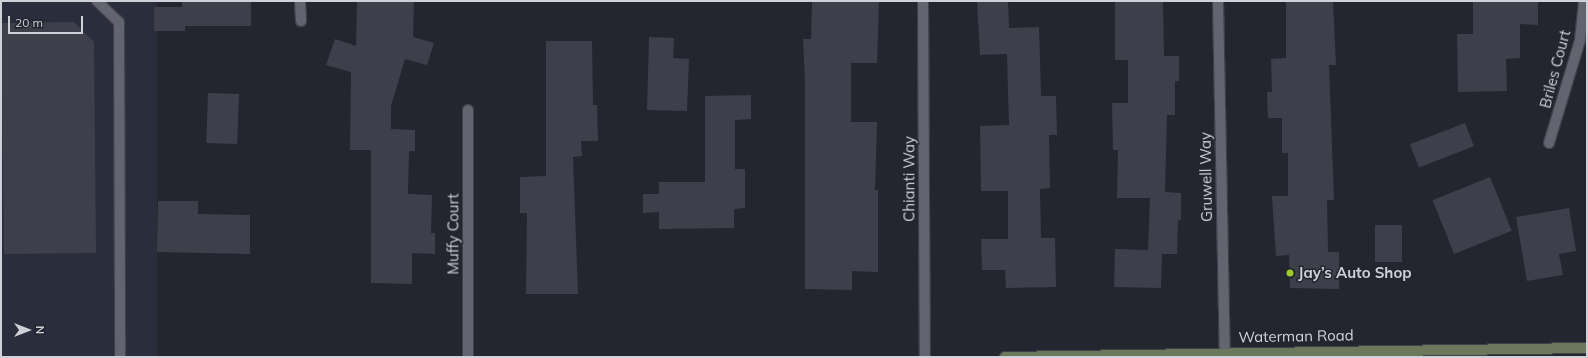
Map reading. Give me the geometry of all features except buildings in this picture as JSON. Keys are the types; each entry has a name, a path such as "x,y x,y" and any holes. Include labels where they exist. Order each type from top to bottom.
{"main road":[{"name":"Waterman Road","path":"1005,357 1225,352 1587,348"}],"street":[{"path":"97,1 119,22 120,357"},
{"path":"300,1 300,21"},
{"name":"Chianti Way","path":"923,1 925,357"},
{"name":"Gruwell Way","path":"1218,1 1225,352"},
{"name":"Briles Court","path":"1549,143 1580,40 1584,1"},
{"name":"Muffy Court","path":"468,110 468,357"}],"shaded area":[{"path":"1,1 157,1 157,357 1,357"}],"place":[{"name":"Jay’s Auto Shop","path":"1290,273"}]}
